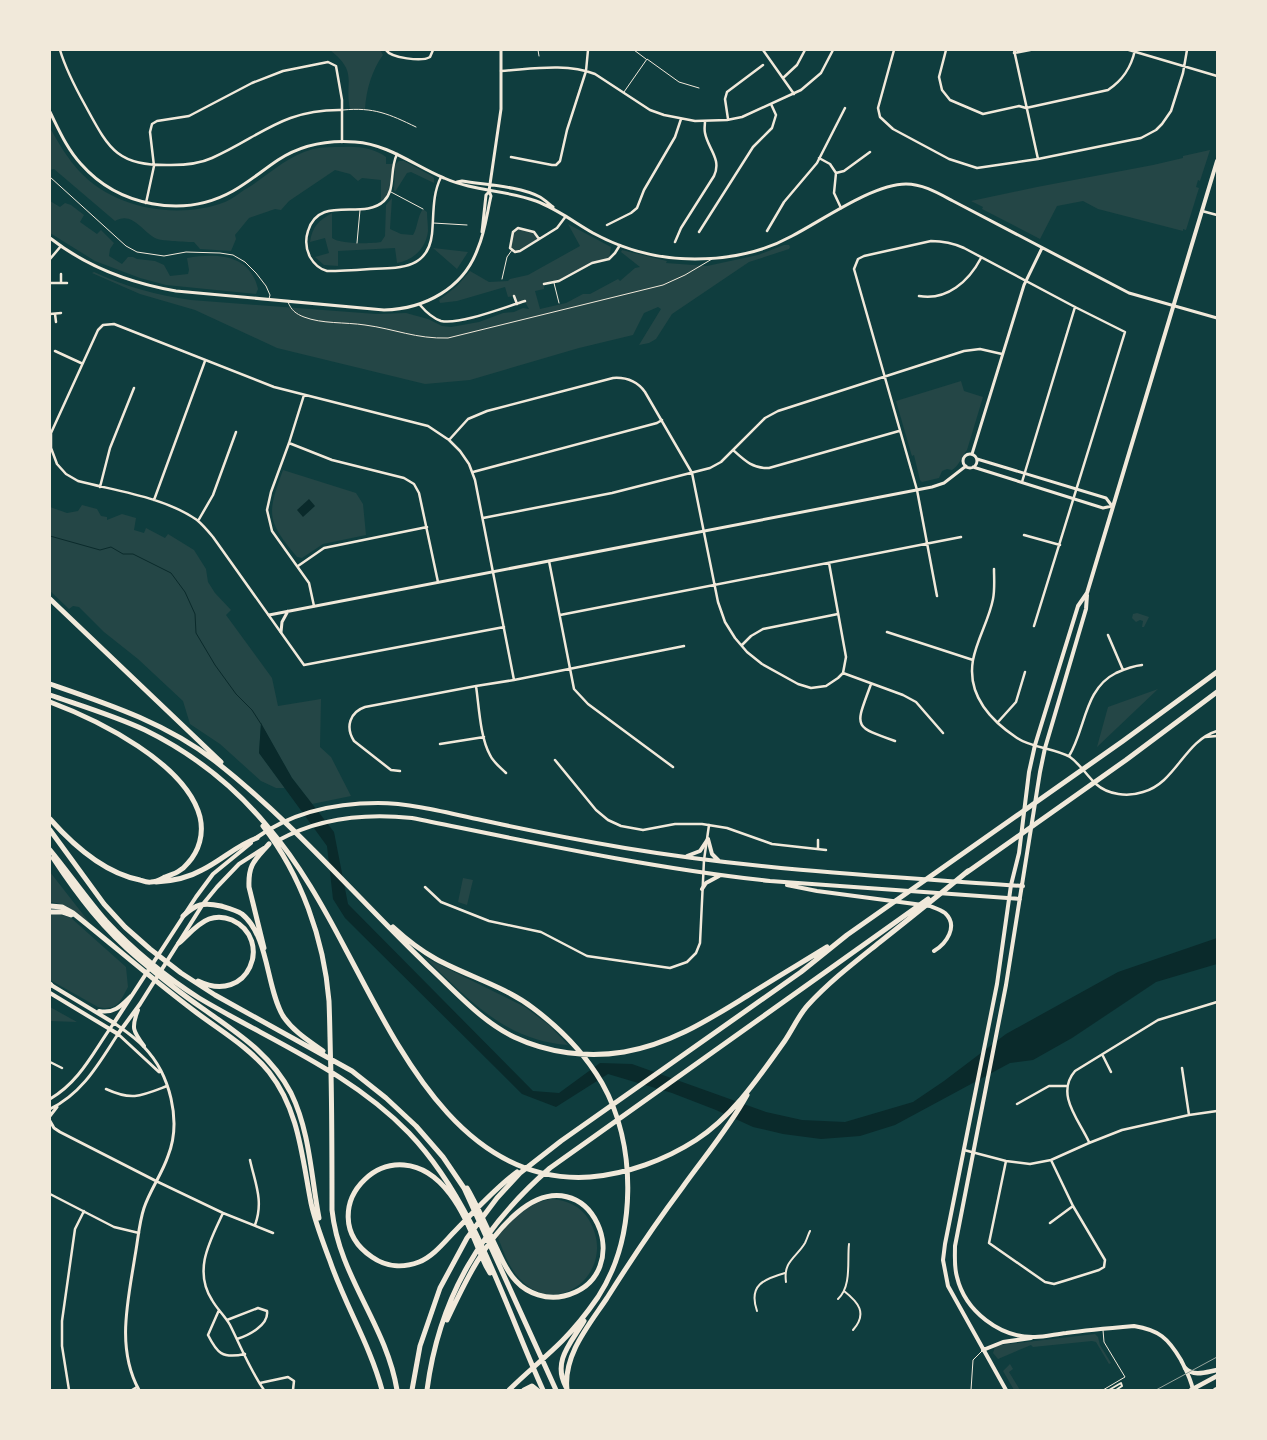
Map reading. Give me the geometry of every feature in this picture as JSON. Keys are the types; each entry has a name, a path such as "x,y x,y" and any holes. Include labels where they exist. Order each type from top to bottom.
{"highway":[{"path":"50,599 351,887 397,936 488,1022 507,1034 528,1043 566,1053 611,1054 636,1050 668,1040 700,1025 847,935"},
{"path":"462,1210 450,1193 434,1178 418,1168 400,1165 383,1167 364,1179 352,1198 349,1213 353,1236 369,1255 389,1265 403,1266 417,1263 430,1256 499,1186 801,972 847,935 1123,741 1217,672"},
{"path":"50,684 125,710 159,725 205,753 264,804"},
{"path":"427,1390 438,1338 449,1303 462,1275 476,1251 504,1213 526,1188 550,1168 652,1094 1126,760 1217,692"},
{"path":"50,695 144,730 176,748 205,767 235,792 267,825 288,853 345,948 400,1047 429,1091 458,1124 490,1150 518,1165 564,1177 585,1177 619,1173 671,1154 695,1140 742,1100"},
{"path":"50,702 101,724 137,746 172,774 182,784 194,803 202,828 197,849 184,868 174,874 150,882"},
{"path":"205,767 261,823 276,844 297,880 321,949 329,1000 332,1210 337,1239 345,1264 384,1342 397,1390"},
{"path":"50,819 63,834 82,850 111,870 128,878 150,882 170,882 203,870 243,843 257,838"},
{"path":"50,830 104,904 125,927 181,973 214,994 352,1071"},
{"path":"267,969 264,942 249,886 249,879 252,863 269,844"},
{"path":"50,850 107,921 132,947 199,998 338,1076 384,1110 409,1133 448,1181 512,1318 542,1390"},
{"path":"50,854 90,910 107,930 126,948 200,1006 244,1037 276,1070 290,1092 302,1122 309,1152 314,1196 325,1246"},
{"path":"78,870 126,924 158,951 199,981 209,986 229,986 240,980 248,972 253,960 253,949 248,935 236,922 224,917 210,918 179,943"},
{"path":"568,1390 567,1382 571,1364 584,1332 645,1237 729,1123 752,1085 789,1034 799,1015 839,975 968,871"},
{"path":"183,916 192,908 203,904 221,906 242,914 251,924 258,937 280,1009 288,1022 305,1038 352,1071 401,1112 443,1157 471,1198 556,1390"},
{"path":"50,906 62,907 86,924 137,967 243,1045 269,1072 282,1091 294,1117 312,1206 337,1278 368,1348 382,1390"},
{"path":"371,907 422,951 523,1001 559,1029 585,1057 613,1106 626,1161 628,1196 622,1239 610,1274 563,1356 560,1367 562,1378 568,1390"},
{"path":"50,912 68,914 86,924"},
{"path":"412,1390 420,1346 427,1321 440,1288 458,1253 486,1212 509,1184 546,1152"},
{"path":"438,1338 465,1283 493,1239 516,1213 530,1204 555,1195 572,1199 592,1213 598,1223 603,1241 602,1259 598,1270 591,1280 577,1291 554,1297 536,1294 520,1286 511,1276 495,1251"},
{"path":"510,1390 562,1342 582,1320 599,1295"},
{"path":"524,1390 532,1386 537,1390"}],"main road":[{"path":"1035,1337 1007,1332 993,1325 972,1307 957,1278 955,1246 997,1034 1023,886 1038,780 1045,748 1086,609 1087,593 1112,506 1217,162"},
{"path":"1006,1390 952,1295 944,1272 943,1260 1004,943 1011,885 1019,853 1035,745 1078,606 1087,593"},
{"path":"50,985 114,1023 164,944 213,874 273,827 299,816 338,805 380,803 402,805 597,843 704,860 773,868 1023,886"},
{"path":"50,993 118,1034 140,1004 203,904 216,887 239,864 269,844 305,828 364,816 412,818 588,853 704,873 930,906 946,914 949,918 951,931 945,943 934,952"},
{"path":"708,840 712,854 720,861"},
{"path":"685,857 700,851 708,840"},
{"path":"702,889 706,882 722,875"},
{"path":"770,882 1020,898"},
{"path":"94,1010 104,1012 118,1009 135,991"},
{"path":"140,1004 133,1026 134,1032 144,1046"},
{"path":"983,1350 1003,1342 1134,1326 1156,1332 1172,1345 1192,1382 1192,1390 1217,1376"},
{"path":"1185,1368 1195,1374 1217,1370"}],"street":[{"path":"60,50 72,81 103,138 124,157 137,163 154,166 186,165 202,161 281,121 313,112 342,110"},
{"path":"386,50 392,56 422,60 430,57 433,50"},
{"path":"50,238 99,268 146,285 176,291 384,310 420,305 445,292 474,259 478,248 491,196 489,191 501,109 501,50"},
{"path":"511,157 552,165 560,162 567,130 586,71 588,50"},
{"path":"763,50 794,94"},
{"path":"783,78 797,65 806,50"},
{"path":"501,71 562,67 586,71 595,74 650,110 681,119 728,120 742,117 794,94 821,72 834,50"},
{"path":"894,50 878,108 880,117 893,129 949,159 977,168 1038,159 1141,138 1156,130 1171,111 1185,66 1184,57 1186,50"},
{"path":"946,50 939,77 942,90 950,100 983,114 1019,106 1026,108 1108,90 1126,75 1135,51"},
{"path":"1030,50 1014,52 1038,159"},
{"path":"1130,50 1217,76"},
{"path":"146,203 154,166 150,132 152,124 158,121 189,116 252,83 283,71 327,62 333,63 338,70 342,110 342,142"},
{"path":"728,120 725,99 727,92 763,65"},
{"path":"699,232 753,147 772,128 776,115 771,104"},
{"path":"767,231 784,202 819,158 845,108"},
{"path":"50,112 68,147 87,170 116,192 146,203 184,206 212,200 234,191 290,153 312,145 342,142 368,144 397,154 441,177 462,185 525,198 558,212 598,236 620,245 662,256 696,259 745,253 779,242 884,187 906,184 924,187 1129,293 1217,318"},
{"path":"607,225 637,208 644,190 675,137 681,119"},
{"path":"675,242 681,228 717,169 717,160 705,136 705,121"},
{"path":"836,173 844,171 870,152"},
{"path":"397,154 392,166 392,187 386,199 370,209 328,211 311,223 307,233 306,245 311,259 318,267 327,271 400,268 412,264 421,258 431,238 435,192 441,177"},
{"path":"819,158 829,163 836,173 834,193 842,209"},
{"path":"456,182 462,181 527,192 541,198 558,212"},
{"path":"1202,211 1217,215"},
{"path":"539,240 534,232 517,228 513,232 510,245 512,250 518,252 539,240 557,228 566,216"},
{"path":"937,596 917,490 854,274 857,261 864,256 932,241 949,242 1125,332 1034,626"},
{"path":"544,284 554,283 592,263 609,258 616,253 620,245"},
{"path":"50,259 61,246"},
{"path":"972,454 1025,280 1042,248"},
{"path":"919,296 933,297 954,289 966,280 981,258"},
{"path":"61,274 61,283"},
{"path":"50,282 67,283"},
{"path":"514,296 517,304"},
{"path":"420,305 428,314 436,319 452,322 525,302"},
{"path":"1022,482 1075,308"},
{"path":"50,314 61,313"},
{"path":"55,314 56,322"},
{"path":"504,627 304,665 213,537 198,521 179,509 154,500 78,481 66,474 57,464 51,448 52,428 98,330 103,325 110,323 256,381 422,424 449,440 460,451 473,472 483,518 493,572 504,627 514,680"},
{"path":"483,518 612,493 692,473 714,466 733,450 760,422 773,413 974,349 1002,354"},
{"path":"55,351 81,363"},
{"path":"154,500 205,360"},
{"path":"449,440 468,419 478,414 613,378 626,378 641,387 692,473 714,585 720,611 725,622 741,645 762,664 805,686 816,688 835,682 843,673 846,657 828,563"},
{"path":"100,487 110,448 134,388"},
{"path":"304,394 271,492 267,510 272,531 309,583 314,606"},
{"path":"473,472 658,423 662,420"},
{"path":"733,450 751,465 775,468 899,431"},
{"path":"198,521 213,495 236,432"},
{"path":"289,443 332,460 410,481 420,493 438,582"},
{"path":"269,615 917,490 944,483 966,466 1104,508 1112,506 1106,498 977,459 972,454"},
{"path":"966,466 963,463 963,458 966,455 972,454"},
{"path":"973,467 977,459"},
{"path":"298,566 324,548 426,527"},
{"path":"1024,535 1060,545"},
{"path":"560,615 961,537"},
{"path":"549,561 574,689 585,702 673,767"},
{"path":"994,569 993,599 974,660 972,679 976,695 986,710 1019,739 1068,756 1102,788 1122,794 1136,794 1149,790 1161,783 1189,750 1217,731"},
{"path":"281,632 282,622 288,611"},
{"path":"741,645 763,629 838,614"},
{"path":"887,632 974,660"},
{"path":"1108,635 1123,670"},
{"path":"400,771 391,770 354,741 349,731 349,724 354,714 365,707 684,646"},
{"path":"1068,756 1078,740 1092,696 1103,681 1123,670 1142,665"},
{"path":"998,722 1016,702 1025,672"},
{"path":"843,673 903,695 916,702 943,734"},
{"path":"872,684 861,713 860,724 866,730 895,741"},
{"path":"476,686 484,737 491,758 506,773"},
{"path":"1206,737 1217,736"},
{"path":"440,744 484,737"},
{"path":"555,760 592,806 602,816 616,824 643,830 675,824 710,825 727,828 772,844 826,850"},
{"path":"425,887 441,902 489,921 541,932 588,956 670,968 687,962 694,955 700,943 704,860 710,825"},
{"path":"818,840 818,849"},
{"path":"1089,1142 1068,1100 1066,1086 1069,1077 1074,1071 1158,1020 1217,1002"},
{"path":"50,1098 64,1090 79,1076 114,1023 144,1046 154,1059 167,1086 175,1125 168,1156 144,1207 126,1315 127,1358 138,1389 132,1390"},
{"path":"50,1109 74,1093 88,1079 118,1034 162,1074"},
{"path":"1102,1055 1111,1072"},
{"path":"50,1062 62,1068"},
{"path":"1182,1068 1189,1115"},
{"path":"106,1089 120,1096 134,1097 148,1094 167,1086"},
{"path":"1017,1104 1049,1086 1066,1086"},
{"path":"50,1116 59,1104"},
{"path":"964,1150 1006,1161 1030,1164 1051,1160 1089,1142 1122,1130 1189,1115 1217,1111"},
{"path":"50,1121 54,1128 60,1132 156,1181 223,1213 273,1233"},
{"path":"250,1160 260,1202 259,1215 255,1225"},
{"path":"1006,1161 989,1243 1044,1282 1054,1284 1104,1267 1105,1260 1073,1206 1051,1160"},
{"path":"50,1194 114,1227 139,1233"},
{"path":"1050,1223 1073,1206"},
{"path":"69,1390 62,1346 62,1321 76,1229 84,1211"},
{"path":"223,1213 204,1258 203,1268 207,1290 227,1320 263,1390"},
{"path":"786,1282 785,1273 789,1263 804,1244 810,1231"},
{"path":"838,1299 844,1291 848,1272 849,1244"},
{"path":"757,1311 755,1293 760,1282 772,1276 785,1273"},
{"path":"844,1291 859,1305 859,1320 853,1330"},
{"path":"227,1320 258,1308 267,1311 266,1321 246,1336 237,1339"},
{"path":"219,1310 208,1334 215,1350 237,1356 245,1354"},
{"path":"259,1383 288,1377 294,1381 293,1390"},
{"path":"1109,1390 1121,1383 1123,1384 1116,1390"}],"lane":[{"path":"538,50 539,56"},
{"path":"634,50 679,82 699,88"},
{"path":"623,93 647,60"},
{"path":"342,110 370,109 390,115 416,127"},
{"path":"50,177 126,246 137,252 164,256 186,252 233,255 245,262 262,280 270,295 269,300"},
{"path":"390,191 422,209"},
{"path":"357,243 360,209"},
{"path":"433,223 467,225"},
{"path":"502,279 507,257 512,250"},
{"path":"288,301 290,308 296,313 314,320 370,326 423,338 448,338 663,285 685,275 713,258"},
{"path":"554,283 559,303"},
{"path":"1102,1329 1104,1342 1125,1377 1103,1390"},
{"path":"971,1390 973,1360 983,1350"}],"shaded area":[{"path":"330,50 380,50 383,55 370,80 365,109 350,109 349,78 345,65"},
{"path":"50,128 72,162 94,185 111,195 148,208 187,210 225,202 303,152 328,147 366,148 386,157 386,164 393,164 389,194 381,204 381,180 362,178 358,181 350,174 335,170 289,201 281,210 275,209 249,218 235,235 236,239 231,251 200,249 194,242 167,241 155,238 127,218 115,221 54,169 50,170"},
{"path":"1210,150 1200,181 1198,180 1196,187 1199,188 1186,230 1183,229 1183,231 1098,209 1083,201 1057,206 1040,239 982,209 983,207 971,201 1153,165"},
{"path":"399,161 404,161 432,176 434,183 411,172 407,173 395,192 395,165"},
{"path":"392,198 390,229 401,234 413,235 421,212 423,209 427,212 427,237 418,253 403,262 397,263 395,248 338,251 338,266 324,265 315,257 329,253 325,238 310,242 312,232 323,218 332,213 332,238 348,242 381,242 385,236 386,205"},
{"path":"50,201 60,207 65,203 71,205 84,215 80,222 97,234 101,230 114,243 110,249 109,256 122,264 128,257 155,261 164,265 170,276 188,274 187,258 221,256 231,258 240,262 254,277 258,289 256,294 166,285 140,278 95,261 50,233"},
{"path":"568,224 611,247 609,259 544,284 544,289 535,291 540,309 566,303 583,294 590,294 618,279 620,281 635,268 640,267 621,252 622,250 667,261 666,263 707,266 758,255 784,245 789,245 790,247 789,249 749,262 672,314 656,339 649,343 639,345 661,309 658,307 644,313 633,335 579,348 470,380 425,384 277,348 195,310 140,294 92,273 94,272 142,290 191,300 376,314 406,313 428,319 442,326 451,327 479,322 523,308 529,309 525,302 517,304 514,296 508,297 505,287 457,301 440,303 439,300 457,286 470,271 489,282 508,281 528,275 580,246"},
{"path":"516,228 532,231 539,239 515,252 510,247 513,232"},
{"path":"433,248 468,252 457,269"},
{"path":"961,381 964,391 983,397 967,450 957,466 952,470 942,471 939,478 922,482 914,455 912,456 911,453 896,401"},
{"path":"283,470 356,493 363,504 366,535 323,544 302,558 297,557 279,534 272,516 274,497"},
{"path":"309,499 315,506 303,517 297,510"},
{"path":"82,505 97,509 101,516 107,517 107,520 122,514 136,518 134,530 144,533 146,528 165,538 168,534 194,550 206,569 208,582 215,593 231,610 226,615 272,678 278,706 321,699 320,747 331,757 351,796 312,804 292,778 261,724 259,753 285,788 276,788 261,781 220,744 190,724 183,701 138,659 104,632 79,607 73,606 69,609 50,591 50,507 67,513 78,511"},
{"path":"1137,613 1149,617 1144,627 1142,627 1143,621 1136,622 1132,618 1133,614"},
{"path":"1158,689 1097,747 1108,707"},
{"path":"261,723 292,778 334,832 348,904 533,1091 559,1093 600,1063 632,1064 766,1112 802,1120 845,1122 913,1102 1006,1034 1118,972 1217,938 1217,964 1156,982 1072,1038 1033,1060 1010,1063 895,1125 860,1136 821,1139 783,1134 753,1127 672,1093 608,1074 556,1107 522,1094 345,918 333,899 327,846 259,753"},
{"path":"50,872 88,923 71,909 50,902"},
{"path":"463,878 473,880 467,905 458,902"},
{"path":"50,914 70,917 126,967 128,987 117,1004 110,1008 98,1007 50,980"},
{"path":"424,957 525,1007 549,1025 568,1045 524,1035 505,1026 472,1002"},
{"path":"50,1007 77,1022 50,1021"},
{"path":"551,1199 578,1207 586,1215 596,1239 596,1256 590,1272 580,1284 566,1292 551,1295 535,1291 520,1279 509,1264 497,1235 508,1223 527,1208"},
{"path":"1095,1334 1111,1363 1109,1364 1096,1342 1092,1341 1033,1347 1031,1345 998,1359 993,1353 995,1347 1000,1345"},
{"path":"1010,1364 1013,1369 1009,1372 1020,1390 1014,1390 1003,1371"}],"waterway":[{"path":"50,536 100,550 111,547 123,554 133,554 171,573 185,592 195,614 196,633 215,665 236,694 252,710 261,724"}],"railway":[{"path":"1156,1390 1217,1357"}]}
